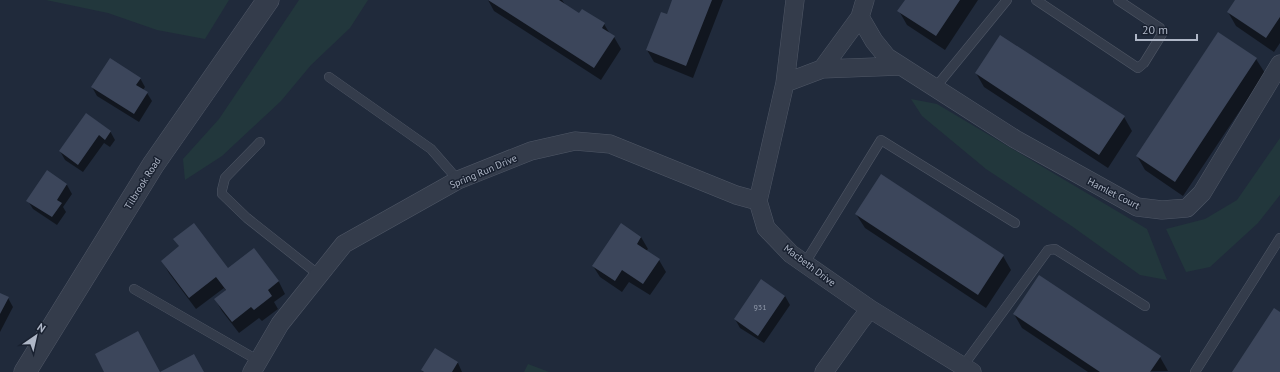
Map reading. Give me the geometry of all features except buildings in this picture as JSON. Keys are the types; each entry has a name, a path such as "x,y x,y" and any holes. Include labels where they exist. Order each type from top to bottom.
{"street":[{"name":"Tilbrook Road","path":"25,372 153,165 268,0"},
{"path":"758,202 786,83 795,0"},
{"name":"Hamlet Court","path":"862,8 874,41 887,57 1015,139 1137,207 1162,210 1187,208 1202,193 1280,64"},
{"name":"Hamlet Court","path":"822,69 862,8"},
{"path":"786,83 822,69 901,66"},
{"name":"Spring Run Drive","path":"256,366 280,324 344,244 458,180 531,150 575,141 610,144 736,195 758,202"},
{"name":"Macbeth Drive","path":"758,202 766,228 792,254 870,309 967,369"},
{"path":"824,372 870,309"}],"lane":[{"path":"935,88 1007,0"},
{"path":"1036,0 1138,68 1144,63 1162,34 1160,28 1118,0"},
{"path":"329,77 431,149 458,180"},
{"path":"805,263 881,140 1015,223"},
{"path":"260,142 225,178 222,194 247,218 319,275"},
{"path":"1195,372 1280,238"},
{"path":"967,369 1048,250 1055,249 1145,306"},
{"path":"134,289 256,366"}],"green space":[{"path":"46,0 229,0 205,39 157,30 108,13"},
{"path":"299,0 368,0 350,28 311,65 281,101 222,156 185,180 183,159 219,119"},
{"path":"911,99 937,104 1147,229 1167,280 1140,275 1073,227 986,169 922,116"},
{"path":"1280,138 1280,195 1258,223 1210,267 1186,272 1166,229 1205,219 1237,200"},
{"path":"528,364 549,372 524,372"}]}
